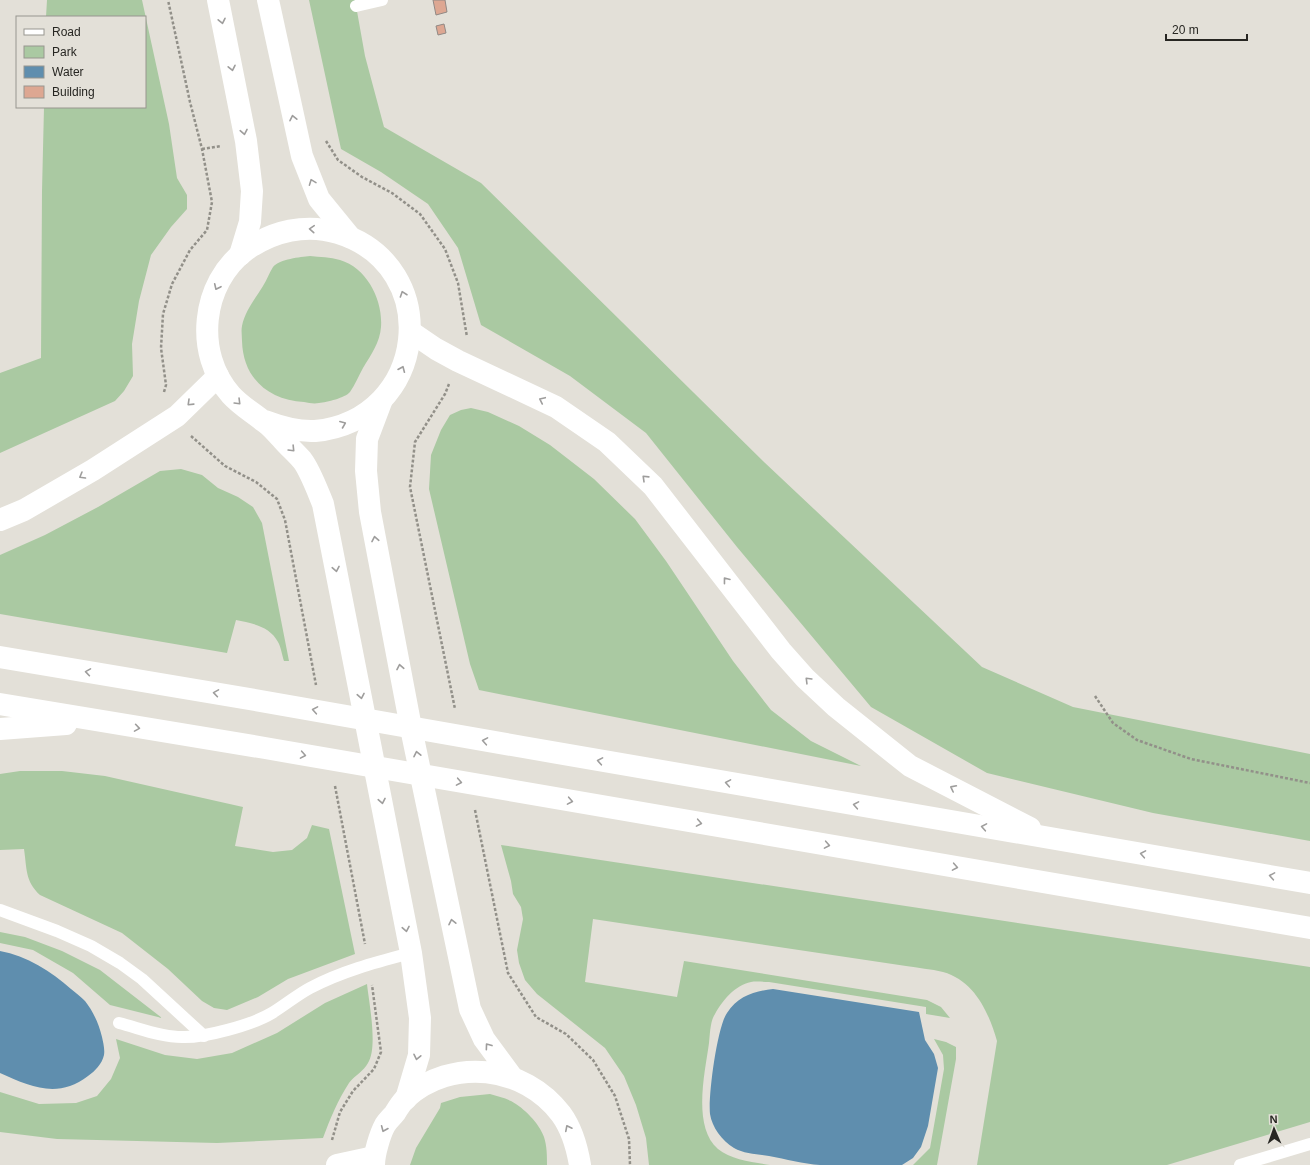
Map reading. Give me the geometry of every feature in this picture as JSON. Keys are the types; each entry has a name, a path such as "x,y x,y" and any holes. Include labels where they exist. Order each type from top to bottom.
{"main road":[{"path":"218,0 246,141 252,191 250,222 240,255"},
{"path":"268,0 302,156 319,199 350,237"},
{"path":"304,228 327,230 350,237 371,249 388,266 401,286 403,292 408,309 411,332 407,358 397,380 382,400 362,416 339,426 314,431 288,429 265,421 246,410 230,394 218,376 211,359 207,340 207,321 210,303 217,285 227,269 240,255 259,241 280,232 304,228"},
{"path":"411,332 436,349 458,361 556,407 607,442 652,486 781,651 805,678 836,708 910,766 1050,838"},
{"path":"0,520 24,510 93,470 177,416 218,376"},
{"path":"382,400 367,439 366,471 372,520 412,733 470,1009 484,1039 512,1077"},
{"path":"265,421 304,461 323,504 411,953 420,1018 418,1055 406,1099"},
{"path":"0,657 1310,883"},
{"path":"0,704 265,748 1310,928"},
{"path":"0,729 99,721"},
{"path":"337,1165 374,1161 385,1125 406,1099 429,1082 455,1073 484,1071 512,1077 540,1092 562,1115 576,1143 580,1165"}],"lane":[{"path":"356,6 382,0"},
{"path":"0,910 57,931 91,946 114,959 142,979 204,1036"},
{"path":"119,1023 181,1037 204,1036 254,1022 272,1013 310,988 369,964 411,953"},
{"path":"1240,1165 1310,1144"}],"path":[{"path":"168,0 190,102 202,149 212,202 207,230 190,250 172,284 163,314 161,348 166,385 164,395 190,435 225,466 256,482 276,499 285,520 317,692"},
{"path":"323,137 338,160 362,177 392,193 420,214 445,249 458,283 468,338 445,394 415,442 410,487 455,710"},
{"path":"1095,696 1113,723 1137,740 1191,759 1310,783"},
{"path":"331,1142 340,1112 353,1091 374,1069 381,1052 369,964 335,785"},
{"path":"474,803 508,973 536,1017 566,1034 593,1060 615,1096 629,1140 630,1165"}],"green space":[{"path":"47,0 142,0 145,16 46,16"},
{"path":"309,0 355,0 365,56 384,127 481,183 764,462 982,667 1073,707 1310,754 1310,841 1153,813 987,773 871,707 737,547 646,433 570,376 481,325 458,248 428,204 381,172 341,149"},
{"path":"146,18 169,124 177,178 187,195 187,209 171,227 151,255 139,301 132,344 133,376 124,391 115,401 0,453 0,373 41,358 44,108 146,108"},
{"path":"310,256 340,260 350,264 358,270 371,286 376,296 381,317 381,327 377,343 350,392 344,396 327,402 315,403 279,397 260,385 247,366 243,354 242,334 242,326 245,315 273,267 285,260"},
{"path":"471,408 488,412 519,426 550,445 594,479 635,519 666,561 733,661 771,710 811,741 861,766 479,690 470,664 429,489 431,455 441,430 450,415 461,410"},
{"path":"181,469 202,475 218,488 238,497 253,507 262,523 289,661 284,661 279,644 270,632 260,626 236,620 227,653 0,614 0,555 45,535 98,507 160,471"},
{"path":"20,771 62,771 105,776 243,807 235,846 273,852 292,850 307,838 312,825 329,829 355,954 288,979 258,997 227,1010 214,1008 202,1001 168,969 122,933 40,895 29,880 26,869 24,849 0,850 0,774"},
{"path":"501,845 1310,967 1310,1122 1167,1165 977,1165 997,1041 990,1020 979,999 972,990 954,976 929,969 593,919 585,982 677,997 684,961 927,1000 941,1007 950,1018 926,1014 926,1007 769,982 753,982 740,986 725,999 713,1017 710,1028 702,1099 705,1127 710,1139 723,1153 750,1162 770,1165 649,1165 646,1138 636,1105 624,1076 605,1048 537,994 525,980 519,963 517,950 523,919 521,907 513,894"},
{"path":"0,932 25,937 62,951 100,970 162,1018 110,1005 73,973 33,950 0,943"},
{"path":"367,984 373,1036 371,1056 366,1066 351,1080 345,1089 334,1110 323,1138 217,1143 57,1139 0,1132 0,1092 39,1104 76,1103 97,1096 111,1079 120,1058 116,1039 165,1055 197,1059 232,1053 277,1033 325,1003"},
{"path":"934,1039 946,1042 956,1047 956,1059 937,1165 913,1165 930,1148 944,1069 943,1055"},
{"path":"490,1094 516,1104 535,1121 539,1126 545,1140 547,1165 410,1165 416,1148 440,1108 441,1103 460,1097"}],"water":[{"path":"0,951 29,960 47,970 85,1001 93,1013 102,1037 104,1055 96,1070 77,1083 55,1089 23,1083 0,1073"},
{"path":"773,989 919,1012 925,1040 934,1054 938,1068 928,1126 921,1147 913,1158 902,1165 820,1165 742,1152 734,1148 722,1138 715,1129 711,1119 710,1093 714,1062 723,1021 731,1007 741,998 759,991"}],"building":[{"path":"433,0 445,0 447,12 436,15"},
{"path":"444,24 446,33 438,35 436,26"}]}
